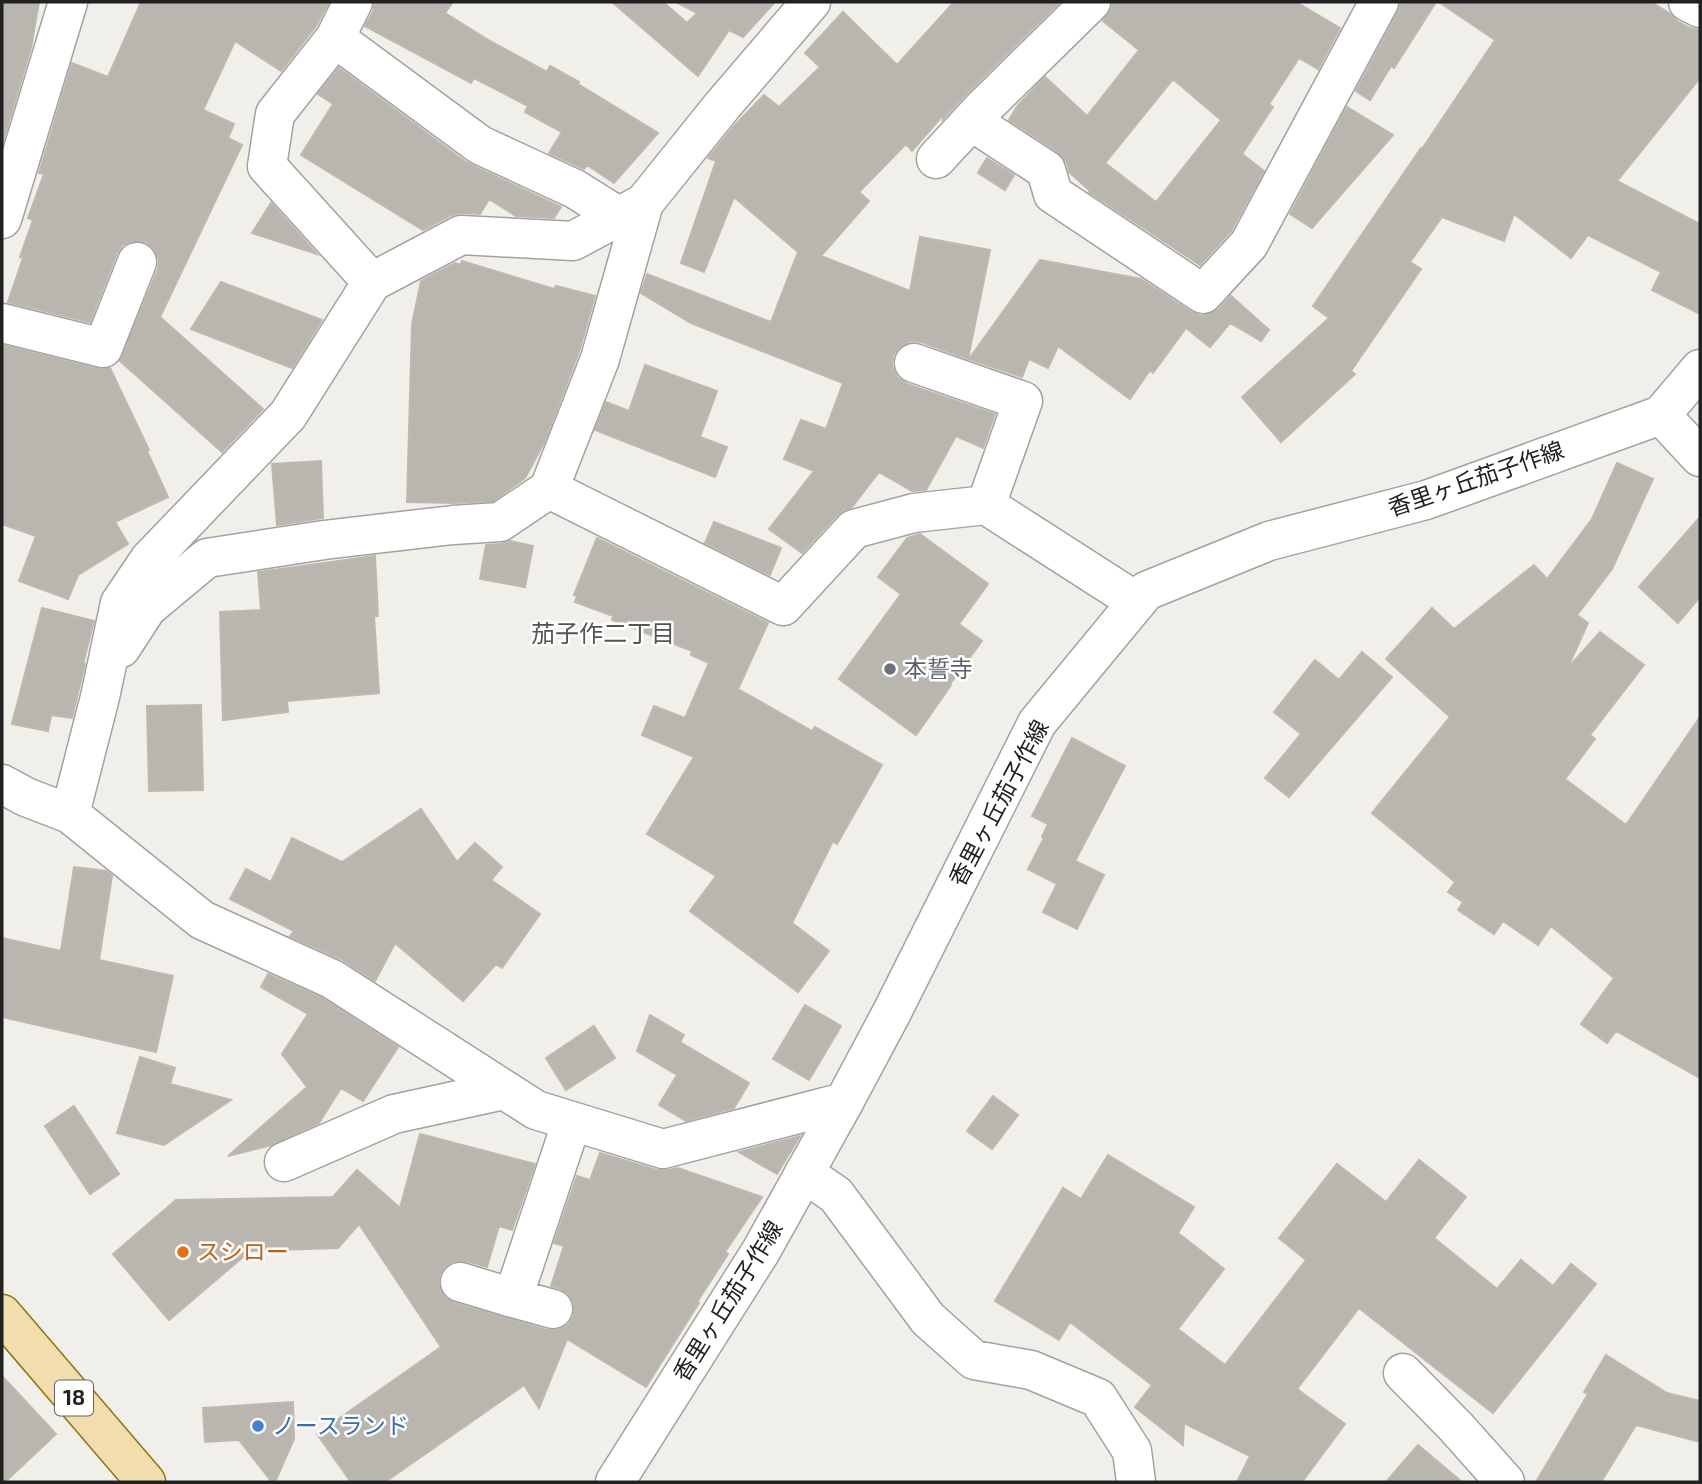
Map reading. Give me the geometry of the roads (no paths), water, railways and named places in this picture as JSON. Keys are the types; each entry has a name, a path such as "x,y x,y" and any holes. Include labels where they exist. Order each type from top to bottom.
{"main road":[{"name":"18","path":"2,1314 146,1482"}],"street":[{"path":"2,219 68,2"},
{"path":"353,2 335,38 275,114 267,166 372,282"},
{"path":"70,814 120,603 149,560 288,415 372,282 461,235 573,241 631,209 811,2"},
{"path":"936,159 1091,2"},
{"path":"971,121 1046,170 1053,194 1203,294 1249,244 1379,2"},
{"path":"1688,2 1700,8"},
{"path":"335,38 480,145 575,189 631,209"},
{"path":"105,671 147,608 207,558 324,540 500,522 548,489 600,359 631,209"},
{"path":"2,323 103,348 137,262"},
{"path":"914,363 1023,401 986,505"},
{"name":"香里ヶ丘茄子作線","path":"615,1482 761,1251 844,1102 1037,723 1146,592 1269,541 1426,500 1661,415 1700,369"},
{"path":"1661,415 1700,457"},
{"path":"548,489 783,606 855,529 914,513 986,505 1137,603"},
{"path":"2,784 26,797 70,814 202,920 332,979 536,1110 663,1149 844,1102"},
{"path":"284,1162 394,1114 504,1090"},
{"path":"513,1298 572,1121"},
{"path":"804,1173 836,1195 928,1319 974,1360 1031,1370 1098,1398 1132,1451 1136,1482"},
{"path":"460,1282 553,1309"},
{"path":"1403,1373 1505,1482"}],"place":[{"name":"本誓寺","path":"890,669"},
{"name":"スシロー","path":"183,1252"},
{"name":"ノースランド","path":"258,1426"}],"district":[{"name":"茄子作二丁目","path":"603,634"}]}
